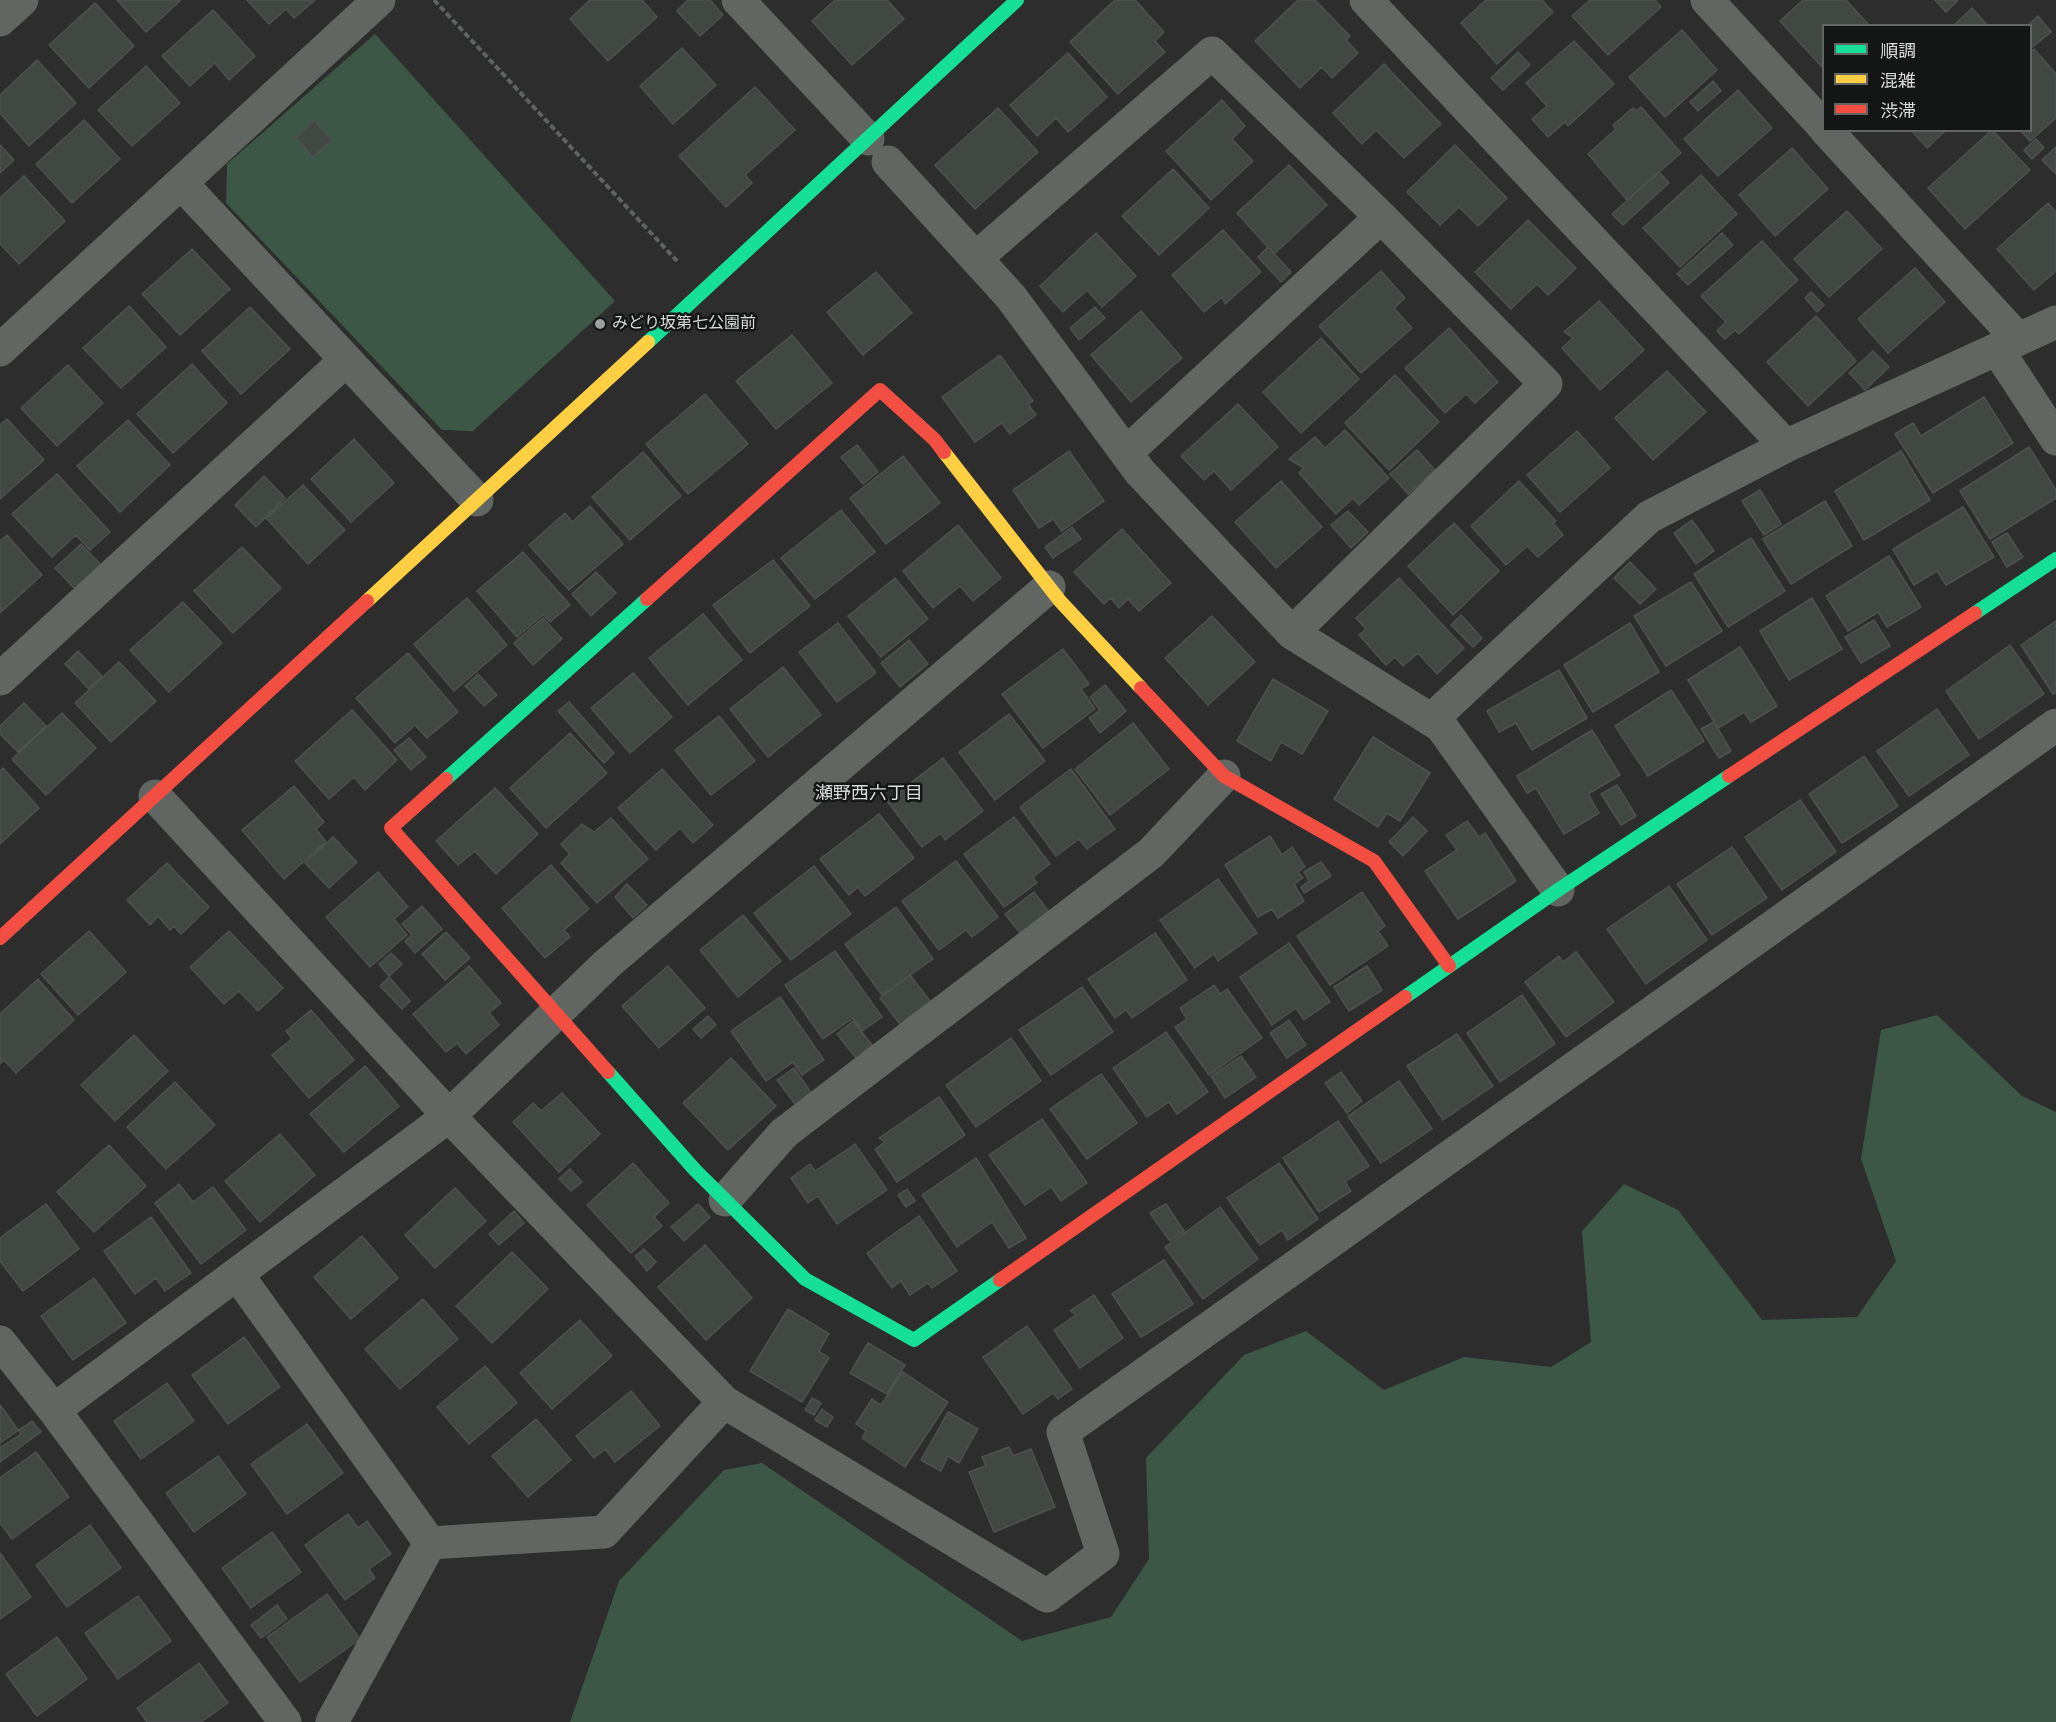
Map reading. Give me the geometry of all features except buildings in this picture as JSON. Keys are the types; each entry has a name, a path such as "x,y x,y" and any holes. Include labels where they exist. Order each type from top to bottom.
{"street":[{"path":"0,20 22,0"},
{"path":"0,350 379,0"},
{"path":"0,938 477,500 878,151 1017,0"},
{"path":"1366,0 1786,446"},
{"path":"1707,0 1822,126"},
{"path":"740,1 1011,297 1140,472 1292,633 1441,726 1558,891"},
{"path":"976,258 1212,53 1381,217 1546,384 1292,633"},
{"path":"1828,132 2008,344 2056,440"},
{"path":"181,183 477,500"},
{"path":"1126,453 1381,217"},
{"path":"1431,720 1648,517 1786,446 2056,322"},
{"path":"0,679 346,360"},
{"path":"1449,966 1374,861 1224,776 1049,587 934,440 880,390 391,828 725,1200 805,1279 914,1340 1558,891 2056,558"},
{"path":"54,1410 449,1116 607,964 1049,587"},
{"path":"155,796 449,1116 724,1402 1047,1596 1103,1554 1063,1432 2056,725"},
{"path":"725,1200 784,1133 1150,853 1224,776"},
{"path":"237,1274 430,1543"},
{"path":"0,1342 54,1410 285,1722"},
{"path":"430,1543 604,1532 724,1402"},
{"path":"332,1722 430,1543"}],"path":[{"path":"434,0 679,264"}],"green space":[{"path":"375,34 615,301 473,431 442,430 226,203 227,164"},
{"path":"1937,1015 2022,1096 2056,1112 2056,1722 570,1722 619,1581 724,1470 762,1463 1022,1641 1111,1617 1149,1559 1146,1458 1244,1355 1306,1331 1384,1390 1464,1357 1551,1367 1591,1342 1582,1231 1624,1184 1678,1210 1762,1320 1857,1317 1896,1261 1861,1159 1881,1030"}],"traffic: fast":[{"path":"648,342 1017,0"},
{"path":"1975,613 2056,559"},
{"path":"446,779 647,599"},
{"path":"1405,997 1558,890 1729,776"},
{"path":"608,1072 695,1170 805,1279 914,1340 1000,1280"}],"traffic: slow":[{"path":"367,601 648,342"},
{"path":"944,452 1060,601 1141,688"}],"traffic: jam":[{"path":"647,599 880,390 935,440 944,452"},
{"path":"0,938 367,601"},
{"path":"1729,776 1975,613"},
{"path":"1141,688 1224,776 1374,861 1449,966"},
{"path":"446,779 391,828 608,1072"},
{"path":"1000,1280 1405,997"}],"place":[{"name":"みどり坂第七公園前","path":"600,324"}],"district":[{"name":"瀬野西六丁目","path":"869,794"}]}
